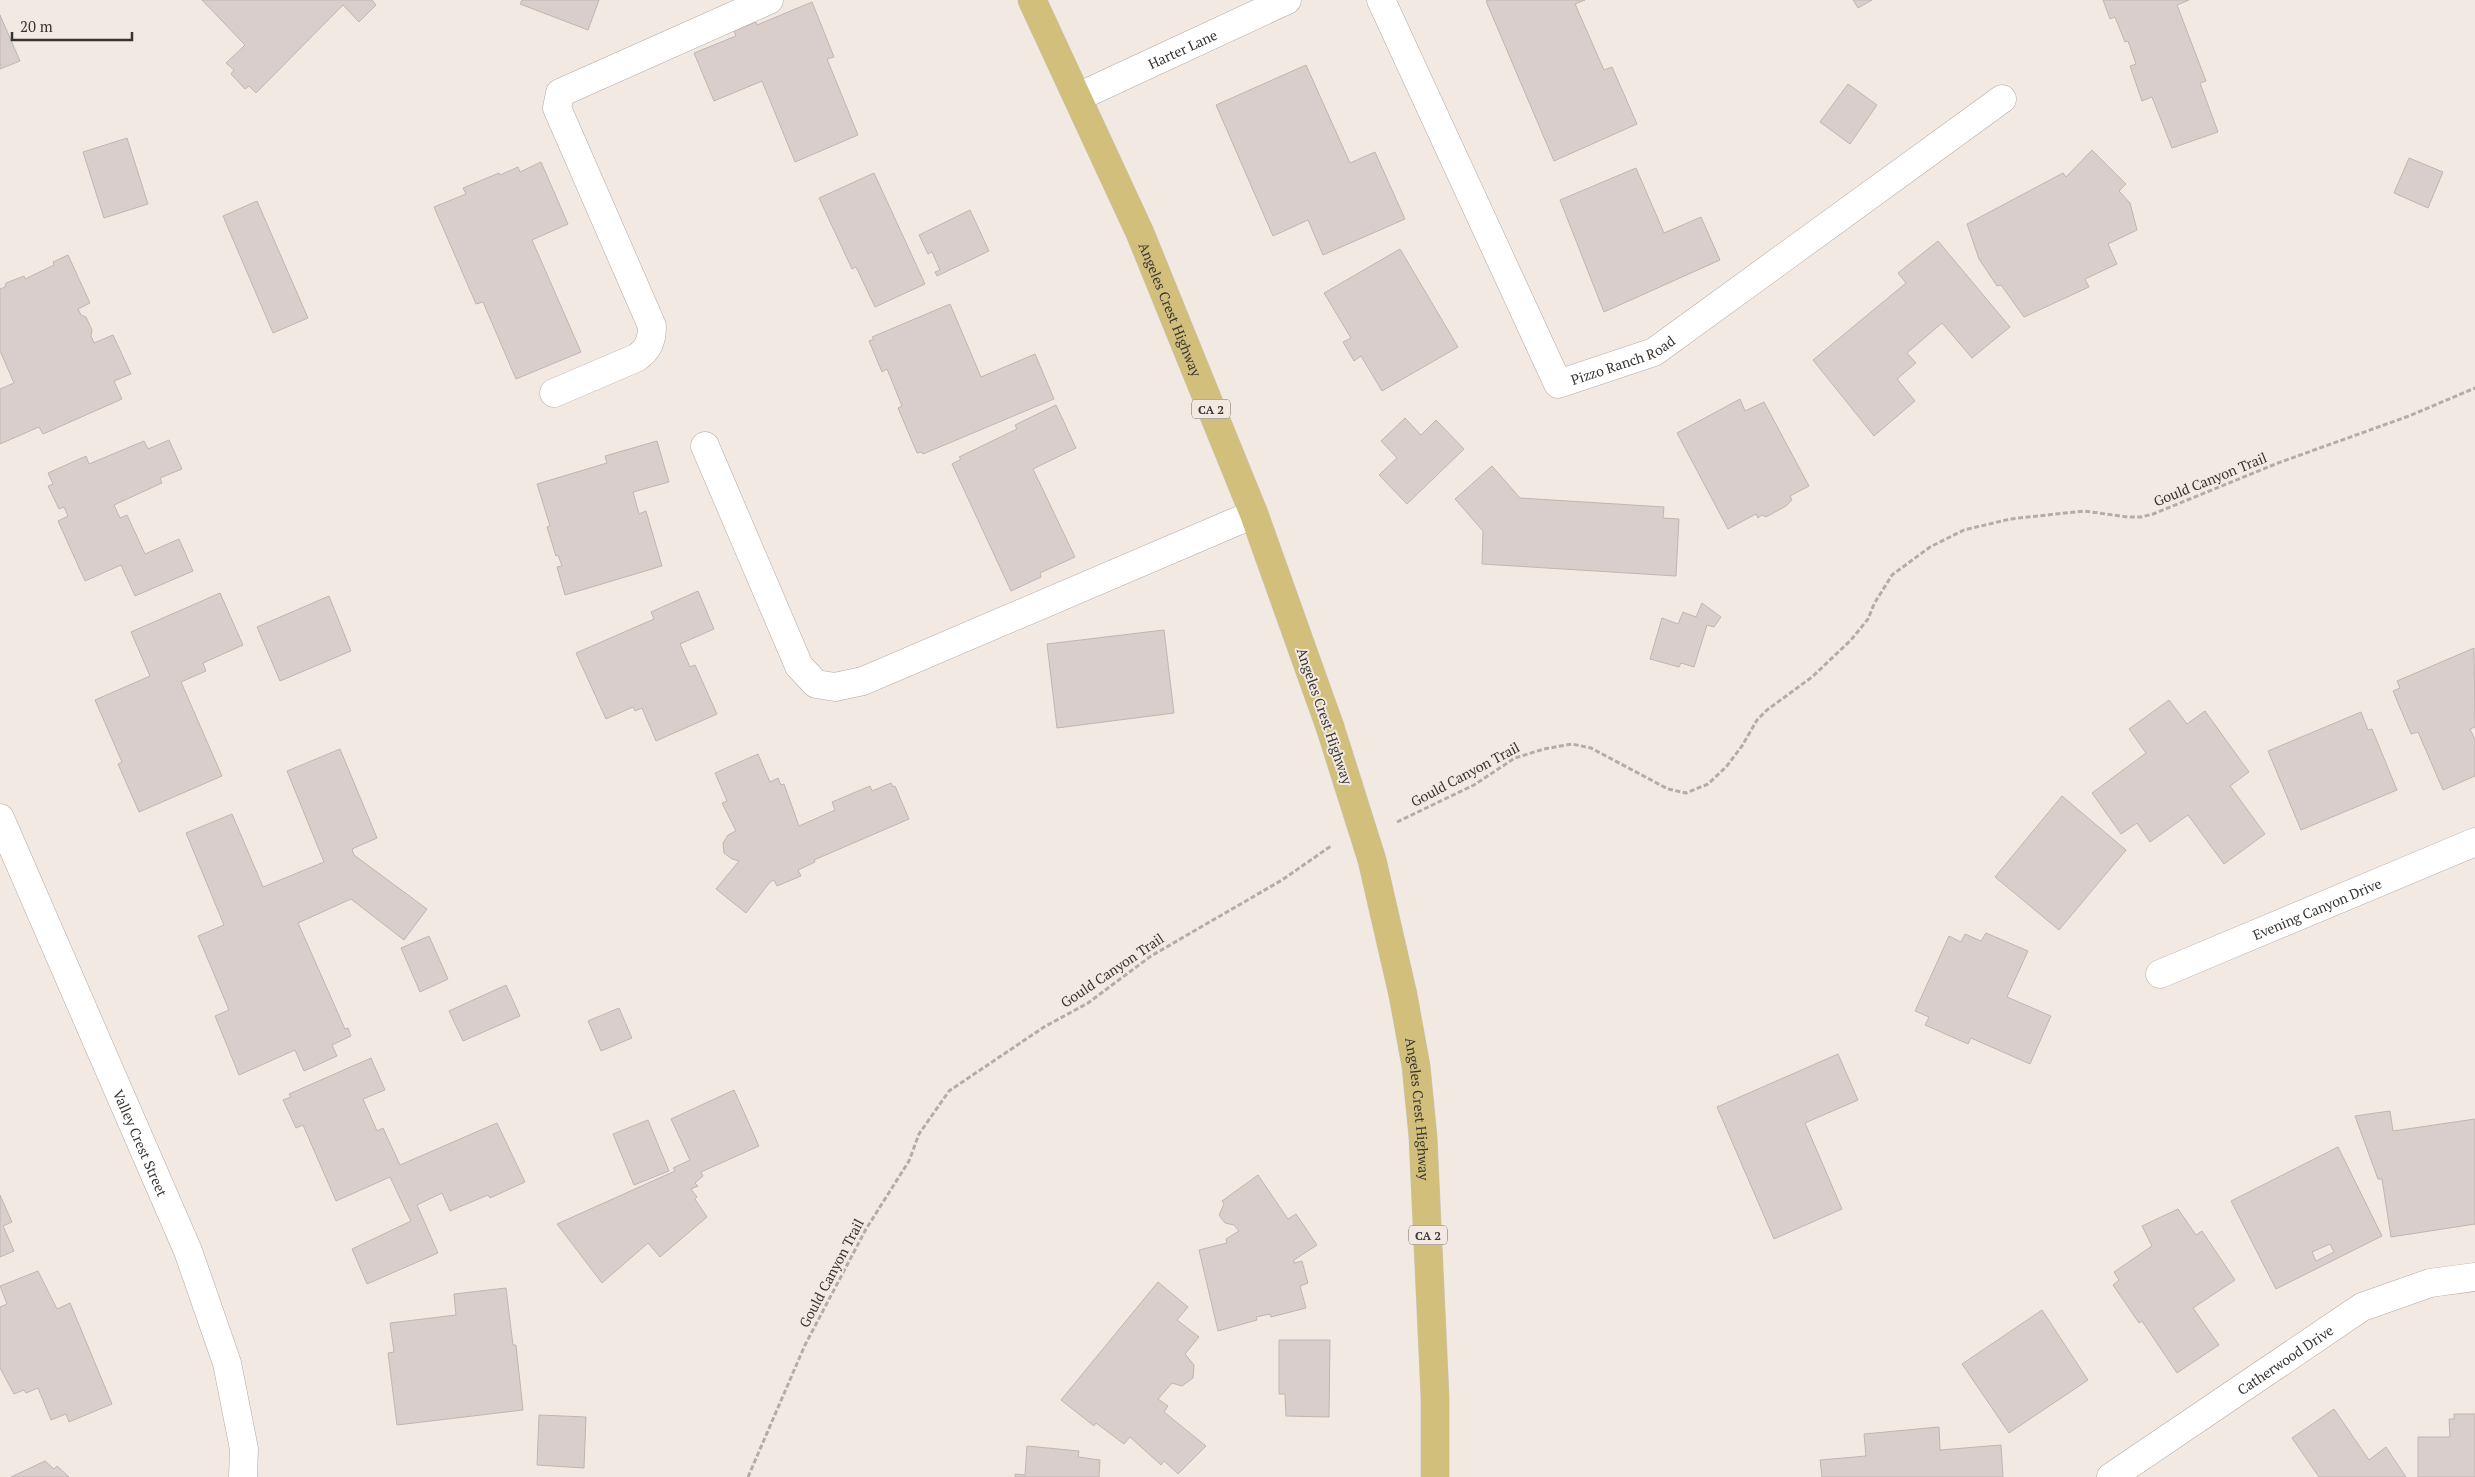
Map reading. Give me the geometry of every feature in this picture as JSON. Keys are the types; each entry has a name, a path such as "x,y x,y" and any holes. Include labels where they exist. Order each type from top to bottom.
{"main road":[{"name":"Angeles Crest Highway","path":"1032,0 1140,233 1254,514 1330,727 1372,860 1403,995 1416,1066 1423,1137 1435,1397 1435,1477"}],"street":[{"path":"554,393 636,358 645,352 652,338 652,326 557,108 560,93 769,0"},
{"name":"Harter Lane","path":"1078,97 1286,0"},
{"name":"Pizzo Ranch Road","path":"1381,0 1558,384 1654,352 2002,100"},
{"path":"705,446 799,666 816,684 835,687 863,680 1254,514"},
{"name":"Valley Crest Street","path":"0,818 188,1251 227,1363 244,1449 243,1477"},
{"name":"Evening Canyon Drive","path":"2160,974 2475,842"},
{"name":"Catherwood Drive","path":"2111,1477 2362,1307 2430,1283 2475,1277"}],"path":[{"name":"Gould Canyon Trail","path":"1392,824 1434,806 1474,785 1515,758 1537,750 1572,744 1591,748 1668,789 1686,793 1708,784 1742,746 1762,715 1812,677 1851,640 1868,619 1878,597 1892,575 1914,558 1946,539 1964,530 1994,523 2066,512 2084,510 2141,517 2153,514 2278,463 2410,416 2475,388"},
{"name":"Gould Canyon Trail","path":"748,1477 805,1345 866,1229 909,1160 919,1134 935,1109 949,1092 1044,1027 1088,1003 1151,956 1282,880 1333,845"}],"building":[{"path":"202,0 372,0 376,5 359,22 343,5 256,93 249,86 245,89 231,74 234,70 226,63 245,45"},
{"path":"522,0 599,0 588,30 520,4"},
{"path":"1585,0 1575,4 1604,70 1612,67 1637,124 1554,161 1486,1"},
{"path":"1853,0 1872,0 1858,8"},
{"path":"2103,0 2189,0 2177,5 2206,81 2200,83 2218,132 2172,148 2152,97 2142,101 2130,66 2136,64 2128,41 2125,42 2115,17 2110,19"},
{"path":"812,2 834,57 827,59 858,135 795,162 762,81 714,101 694,53 736,36 734,31 756,22 757,25"},
{"path":"0,15 20,61 0,69"},
{"path":"1306,65 1350,163 1375,152 1405,219 1323,255 1308,220 1273,236 1216,105"},
{"path":"1848,84 1877,105 1850,144 1820,122"},
{"path":"127,138 148,204 104,218 83,152"},
{"path":"2092,150 2126,184 2119,191 2130,203 2137,230 2108,244 2117,264 2085,279 2089,287 2024,317 2001,285 1997,286 1979,259 1967,224 2063,173 2066,177"},
{"path":"2409,158 2443,172 2428,208 2394,193"},
{"path":"541,162 568,224 532,240 581,352 516,379 483,302 476,304 434,207 466,194 463,188 518,167 520,172"},
{"path":"1636,168 1664,233 1701,217 1720,260 1604,312 1560,200"},
{"path":"874,173 925,284 875,307 856,267 852,269 819,198"},
{"path":"257,201 308,318 273,333 223,216"},
{"path":"970,210 989,251 937,276 935,272 940,270 932,252 928,254 919,235"},
{"path":"1938,241 2010,327 1972,358 1942,323 1907,353 1916,363 1897,379 1915,401 1874,436 1813,360 1906,283 1898,273"},
{"path":"1400,249 1458,347 1382,391 1361,356 1354,361 1343,342 1351,338 1324,293"},
{"path":"68,255 90,303 78,309 81,315 86,317 92,330 91,336 94,343 113,335 131,374 114,381 122,399 43,434 39,427 0,444 0,389 14,383 0,351 0,289 5,287 6,283 24,276 25,279 54,265 53,262"},
{"path":"950,304 981,377 1035,354 1054,399 923,454 922,452 917,453 898,408 902,406 887,369 882,372 869,341 874,339 872,337"},
{"path":"1740,399 1745,411 1764,402 1809,486 1790,496 1792,500 1786,506 1766,517 1762,515 1758,518 1756,514 1728,529 1677,433"},
{"path":"1056,405 1076,448 1033,469 1075,557 1040,573 1041,577 1011,591 952,464 961,459 959,457 1017,429 1015,425"},
{"path":"1405,418 1421,435 1436,420 1464,449 1407,504 1379,475 1397,458 1381,441"},
{"path":"169,440 182,469 160,478 162,483 114,505 120,518 127,515 145,554 179,539 193,571 135,596 121,565 85,581 58,521 68,516 64,507 59,509 48,486 53,484 48,473 86,456 89,464 144,441 148,449"},
{"path":"657,441 669,482 633,492 639,514 646,511 662,566 565,595 557,567 562,566 558,555 556,556 547,527 550,526 537,484 607,463 605,456"},
{"path":"1492,466 1520,498 1664,507 1663,518 1679,519 1676,576 1482,564 1483,531 1455,499"},
{"path":"698,591 714,629 680,644 690,667 695,665 717,714 656,741 642,708 635,711 633,707 606,719 576,653 654,619 651,612"},
{"path":"220,593 243,645 203,663 206,671 181,682 222,776 139,812 118,764 122,762 95,700 150,676 131,632"},
{"path":"329,596 351,651 280,681 257,627"},
{"path":"1702,603 1721,617 1714,627 1707,625 1694,667 1681,663 1679,667 1650,659 1662,618 1678,624 1683,612 1696,617"},
{"path":"1164,630 1174,713 1057,728 1047,644"},
{"path":"2474,648 2475,727 2470,729 2475,740 2475,776 2443,790 2418,732 2411,734 2393,691 2400,688 2397,681"},
{"path":"2169,700 2187,724 2205,711 2249,772 2230,786 2265,834 2224,864 2188,815 2150,842 2137,823 2121,834 2092,793 2146,753 2129,729"},
{"path":"2361,712 2368,730 2372,729 2397,790 2301,830 2268,751"},
{"path":"340,749 377,838 352,849 354,855 427,909 404,940 351,899 298,923 345,1029 348,1028 351,1036 332,1045 337,1056 304,1071 295,1050 239,1075 215,1016 229,1010 198,936 224,925 186,833 232,814 263,887 324,862 287,771"},
{"path":"758,754 770,782 778,778 781,785 784,784 799,826 835,810 832,802 870,786 872,791 891,783 893,787 895,786 909,819 814,860 815,862 798,870 801,876 777,886 774,880 770,882 746,913 716,889 739,861 732,859 724,853 723,843 728,835 736,831 722,803 727,801 715,773"},
{"path":"2062,796 2126,850 2059,930 1995,877"},
{"path":"1986,933 2028,951 2007,997 2051,1016 2030,1064 1971,1038 1968,1044 1925,1025 1929,1017 1915,1011 1949,936 1961,942 1965,934 1981,941"},
{"path":"429,936 448,979 420,992 401,948"},
{"path":"506,985 520,1016 463,1041 449,1011"},
{"path":"619,1008 632,1038 601,1051 588,1021"},
{"path":"1838,1054 1858,1100 1805,1123 1842,1209 1774,1239 1717,1107"},
{"path":"371,1058 385,1090 363,1099 377,1131 383,1128 400,1165 497,1123 525,1182 490,1198 488,1195 450,1211 442,1193 417,1205 438,1253 367,1284 352,1249 411,1221 390,1177 336,1201 303,1125 296,1128 283,1100 291,1097 289,1094"},
{"path":"734,1090 759,1146 701,1172 703,1176 695,1183 698,1186 691,1189 707,1217 660,1257 648,1243 602,1283 557,1224 675,1171 673,1168 690,1160 671,1119"},
{"path":"2390,1111 2393,1131 2475,1119 2475,1224 2391,1237 2382,1179 2378,1179 2355,1116"},
{"path":"648,1120 669,1171 634,1185 613,1134"},
{"path":"2338,1147 2382,1236 2276,1289 2231,1201","holes":["2330,1244 2334,1252 2316,1261 2312,1252"]},
{"path":"1258,1175 1288,1219 1296,1214 1317,1245 1294,1260 1294,1263 1302,1261 1308,1283 1300,1286 1306,1308 1271,1317 1270,1314 1256,1317 1257,1320 1218,1331 1199,1250 1227,1243 1226,1239 1239,1231 1234,1225 1225,1223 1219,1215 1224,1204 1222,1201"},
{"path":"0,1195 12,1222 3,1226 14,1251 0,1257"},
{"path":"2178,1209 2196,1235 2202,1231 2235,1280 2193,1308 2219,1345 2177,1373 2142,1321 2139,1323 2113,1285 2119,1280 2114,1272 2152,1246 2142,1226"},
{"path":"38,1271 57,1309 70,1303 112,1404 69,1422 66,1414 51,1420 38,1388 26,1393 24,1390 14,1394 0,1368 0,1307 7,1304 0,1286"},
{"path":"1158,1282 1188,1307 1177,1320 1199,1337 1185,1354 1194,1365 1193,1378 1182,1386 1172,1383 1158,1399 1168,1406 1164,1412 1206,1446 1178,1474 1164,1461 1161,1465 1130,1437 1124,1444 1096,1423 1094,1426 1061,1400"},
{"path":"506,1288 513,1345 516,1345 523,1410 397,1425 388,1353 394,1352 390,1323 456,1315 454,1294"},
{"path":"2042,1310 2088,1380 2009,1433 1962,1364"},
{"path":"1279,1340 1330,1340 1329,1417 1286,1416 1285,1394 1279,1394"},
{"path":"2334,1409 2369,1460 2386,1447 2406,1477 2319,1477 2292,1438"},
{"path":"2454,1414 2475,1414 2475,1477 2418,1477 2418,1437 2450,1437 2449,1419 2454,1419"},
{"path":"539,1415 586,1417 584,1468 537,1465"},
{"path":"1939,1427 1940,1450 2001,1445 2003,1477 1822,1477 1820,1460 1866,1456 1864,1434"},
{"path":"1027,1446 1079,1451 1078,1457 1100,1460 1099,1477 1015,1477 1015,1474 1025,1475"},
{"path":"45,1461 54,1469 57,1466 69,1477 11,1477"}]}
